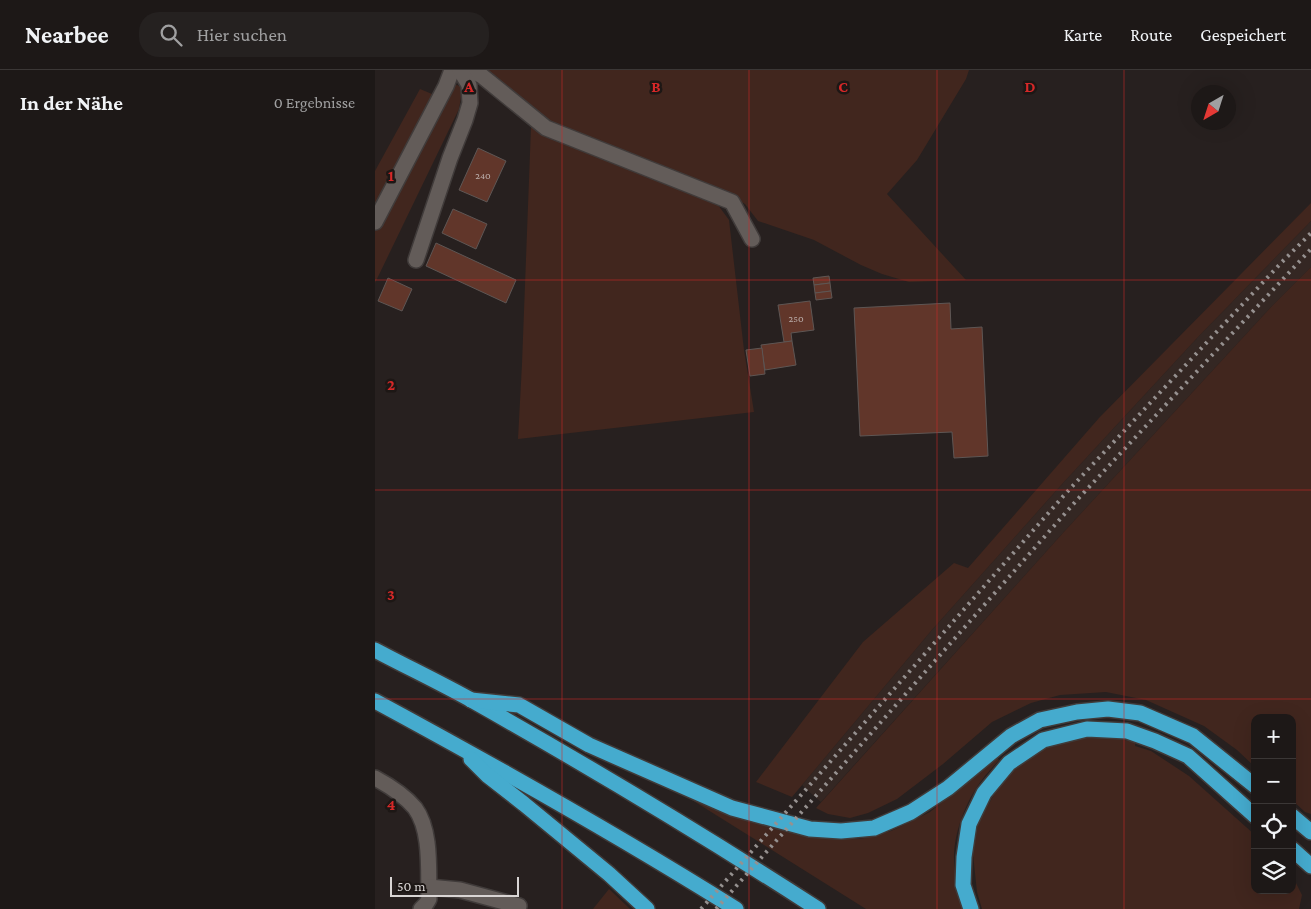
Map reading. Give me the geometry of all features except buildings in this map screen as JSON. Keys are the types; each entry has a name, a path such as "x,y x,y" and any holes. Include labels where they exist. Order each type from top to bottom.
{"highway":[{"path":"375,650 471,700 618,785 818,909"},
{"path":"471,700 519,705 589,746 731,808 810,829 841,831 874,828 911,812 948,788 1011,736 1040,720 1077,712 1108,709 1140,713 1193,736 1251,783"},
{"path":"375,701 570,809 736,909"},
{"path":"971,909 963,885 964,856 969,824 984,793 1009,762 1043,740 1087,729 1127,731 1188,756 1251,812"},
{"path":"453,743 487,775 609,874 647,909"},
{"path":"1296,819 1311,832"},
{"path":"1296,853 1311,866"}],"street":[{"path":"375,222 446,86 452,70"},
{"path":"416,260 470,103 469,85 460,70"},
{"path":"471,70 482,76 546,128 732,202 752,240"},
{"path":"375,778 391,786 406,798 416,810 422,822 427,840 429,899 421,909"},
{"path":"429,887 460,890 519,906"}],"shaded area":[{"path":"485,70 969,70 966,79 917,160 887,194 966,280 909,282 861,265 814,240 758,221 745,204 715,187 592,142 545,121"},
{"path":"457,85 461,87 459,109 375,283 375,171 420,89 444,99 450,86"},
{"path":"531,127 710,198 718,205 729,220 744,350 754,412 518,439"},
{"path":"1311,203 1311,221 1198,337 1063,483 931,631 792,797 756,782 863,642 954,563 968,568 1099,418"},
{"path":"1311,221 1311,267 1272,306 1062,534 821,802 815,797 802,785 931,631 1063,483 1198,337"},
{"path":"1311,267 1311,814 1305,812 1296,804 1296,714 1251,714 1251,763 1237,750 1204,726 1146,700 1106,692 1060,695 1031,703 992,722 943,764 897,799 868,813 850,818 828,814 816,808 1062,534 1272,306"},
{"path":"1081,738 1114,738 1135,742 1135,746 1151,751 1189,776 1251,831 1251,894 1296,894 1296,883 1302,895 1299,909 982,909 977,892 973,854 978,824 1004,780 1026,759 1054,744"},
{"path":"997,757 999,760 975,789 969,800 957,836 954,860 955,871 965,909 866,909 692,800 726,813 798,835 835,839 860,839 891,831 930,812"},
{"path":"609,889 630,909 593,909"}],"railway":[{"path":"701,909 1066,493 1311,233"},
{"path":"716,909 1076,501 1311,249"}]}
